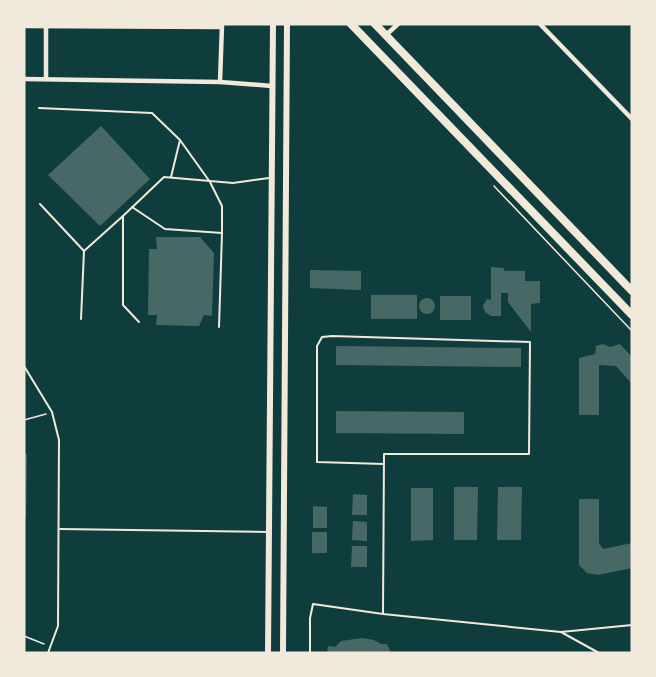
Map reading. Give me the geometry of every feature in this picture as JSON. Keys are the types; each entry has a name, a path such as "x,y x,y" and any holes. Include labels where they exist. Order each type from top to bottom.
{"highway":[{"path":"351,24 632,315"},
{"path":"375,24 632,291"}],"main road":[{"path":"268,653 273,24"},
{"path":"283,653 287,24"}],"street":[{"path":"386,35 398,24"},
{"path":"540,24 632,119"},
{"path":"46,25 46,78"},
{"path":"24,26 222,25 220,82"},
{"path":"24,79 220,82 272,86"}],"lane":[{"path":"39,108 152,113 180,140 210,182 222,206 219,327"},
{"path":"171,177 180,140"},
{"path":"81,319 84,251 164,177 233,183 272,177"},
{"path":"40,204 84,251"},
{"path":"132,207 165,229 222,233"},
{"path":"123,216 123,305 139,322"},
{"path":"383,614 384,464 384,454 529,454 530,342 322,337 317,346 317,462 384,464"},
{"path":"24,366 52,412 59,440 58,626 48,653"},
{"path":"60,529 269,532"},
{"path":"310,653 310,618 313,604 383,614 561,633 632,625"},
{"path":"561,633 598,653"}],"path":[{"path":"24,420 52,412"},
{"path":"24,636 51,646"}],"building":[{"path":"101,126 150,179 100,226 48,175"},
{"path":"156,237 200,237 214,253 212,316 204,315 199,326 156,325 157,315 148,315 149,249 157,249"},
{"path":"491,267 504,268 504,271 525,271 525,281 540,281 540,303 531,304 531,332 508,302 508,293 501,293 501,316 491,316 485,312 483,306 487,299 491,300"},
{"path":"310,270 361,271 361,290 310,288"},
{"path":"371,295 417,295 417,319 371,319"},
{"path":"440,296 471,296 471,320 440,320"},
{"path":"424,298 430,298 435,306 433,312 424,314 419,309 419,303"},
{"path":"603,344 610,347 620,344 632,357 632,384 616,366 599,365 599,415 579,415 579,358 595,354 596,346"},
{"path":"336,346 521,348 521,367 336,365"},
{"path":"336,411 464,412 464,434 336,433"},
{"path":"24,454 27,454 26,518 24,518"},
{"path":"454,487 478,487 477,540 454,540"},
{"path":"498,487 522,487 521,540 497,540"},
{"path":"411,488 433,488 433,540 411,541"},
{"path":"353,494 367,495 367,515 352,515"},
{"path":"579,499 599,499 599,543 603,549 632,543 632,568 598,575 587,573 579,565"},
{"path":"313,506 327,507 327,528 313,528"},
{"path":"353,521 367,522 367,541 352,540"},
{"path":"312,532 327,532 327,553 312,553"},
{"path":"352,546 367,546 367,567 351,567"},
{"path":"362,638 387,644 391,653 327,653 328,646 335,647 341,641"}]}
